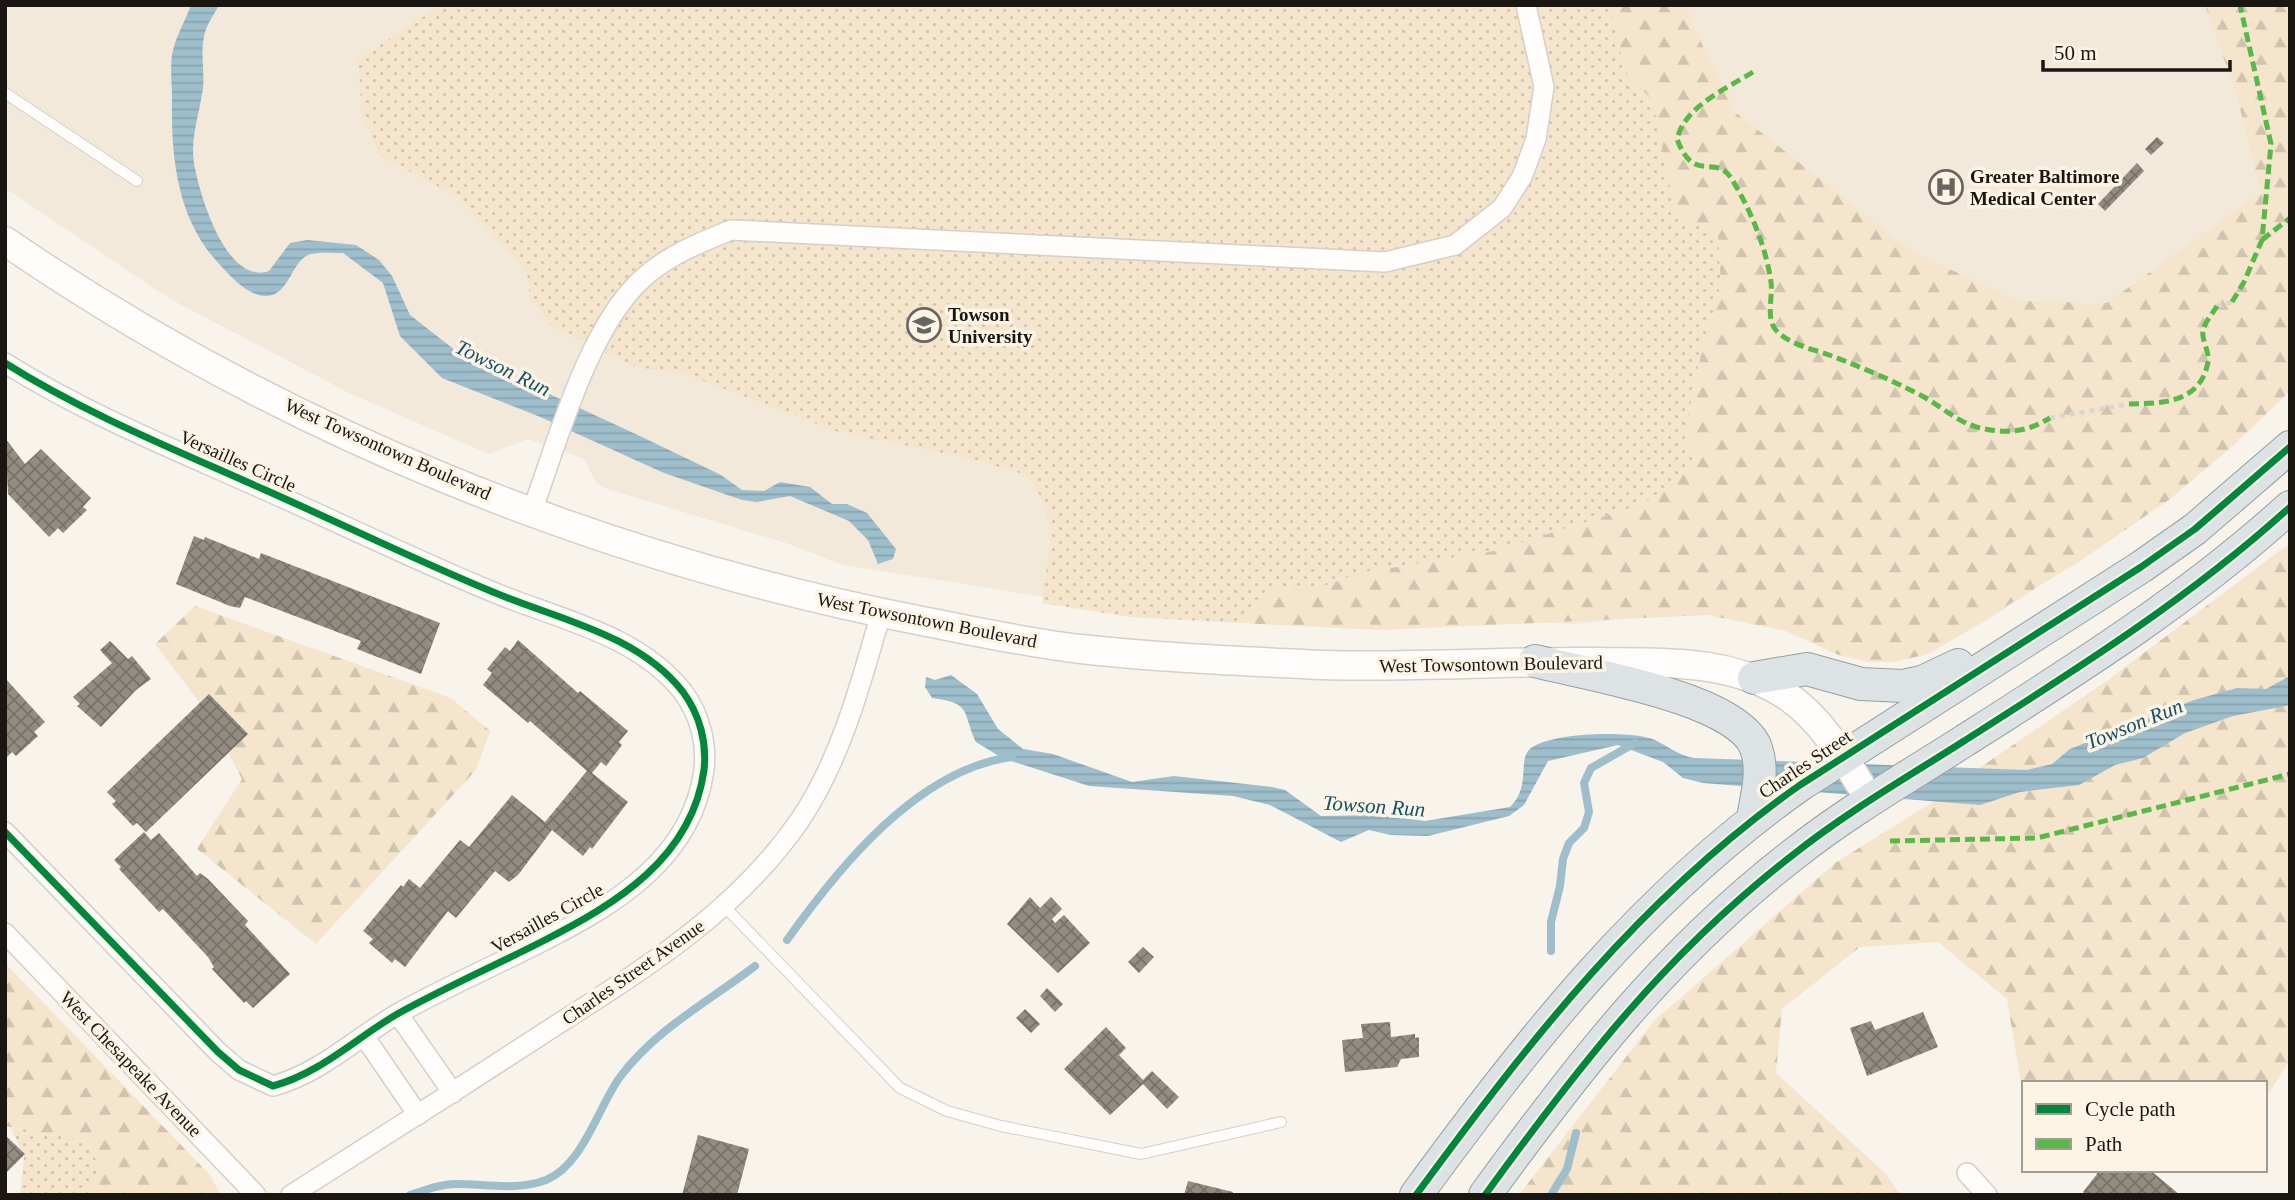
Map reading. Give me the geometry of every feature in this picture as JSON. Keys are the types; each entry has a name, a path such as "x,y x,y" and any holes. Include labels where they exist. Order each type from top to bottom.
{"main road":[{"name":"West Towsontown Boulevard","path":"5,240 150,331 243,382 383,451 532,511 729,577 881,613 1078,649 1330,665 1681,663 1754,678 1788,696 1817,721 1870,800"},
{"name":"Charles Street","path":"1416,1195 1509,1069 1584,980 1656,903 1754,818 1843,757 2080,607 2194,529 2290,447"},
{"path":"1485,1195 1594,1049 1660,974 1754,887 1811,841 1870,800 2135,630 2208,577 2290,507"},
{"path":"1754,678 1807,668 1861,684 1903,686 1922,682 1951,666 2007,653"},
{"path":"1535,662 1702,704 1730,719 1747,732 1756,747 1760,771 1754,818"}],"street":[{"path":"532,511 585,365 624,296 643,277 681,250 731,230 1385,262 1455,245 1502,208 1522,177 1536,139 1544,87 1526,5"},
{"name":"Versailles Circle","path":"5,363 133,432 494,593 598,631 651,662 682,691 700,722 706,752 695,810 681,837 641,881 588,918 398,1014 298,1079 273,1086 239,1070 5,832"},
{"name":"Charles Street Avenue","path":"291,1195 657,960 725,907 778,849 801,818 821,780 863,675 881,613"},
{"name":"West Chesapeake Avenue","path":"5,933 256,1195"},
{"path":"398,1014 453,1093"},
{"path":"364,1036 418,1115"},
{"path":"1967,1173 1987,1195"}],"lane":[{"path":"5,93 137,181"},
{"path":"725,907 901,1088 947,1111 1001,1126 1142,1154 1281,1122"}],"path":[{"path":"2217,306 2232,302"},
{"path":"2050,418 2129,404"}],"shaded area":[{"name":"Towson University","path":"5,5 2290,5 2290,369 2170,499 1989,619 1928,654 1894,662 1869,662 1839,655 1786,631 1708,615 1670,613 1578,624 1138,608 1038,596 843,565 789,544 604,488 595,481 584,459 528,439 489,454 353,395 170,299 5,188"}],"green space":[{"name":"Towson University","path":"442,5 1610,5 1625,72 1653,101 1675,214 1718,235 1721,284 1700,359 1685,430 1697,466 1643,504 1494,551 1360,573 1313,590 1267,589 1240,623 1130,617 1042,603 1050,543 1047,508 1029,476 972,459 838,432 682,373 635,367 550,325 530,297 527,273 458,197 379,155 362,112 358,59"},
{"path":"1610,5 1687,5 1693,25 1734,111 1911,251 2018,301 2107,303 2261,192 2236,93 2205,5 2290,5 2290,391 2234,445 2170,499 2080,561 1928,654 1894,662 1869,662 1839,655 1786,631 1708,615 1381,630 1240,623 1267,589 1313,590 1360,573 1494,551 1643,504 1696,466 1685,430 1700,359 1721,284 1718,235 1675,214 1653,101 1625,72"},
{"path":"2290,543 2290,1060 2267,1096 2267,1081 2022,1081 2022,1090 2007,999 1938,942 1860,947 1782,1009 1776,1073 1885,1173 1901,1195 1519,1195 1654,1021 1835,863 1949,792 1956,784 2108,680"},
{"path":"195,606 451,698 490,731 476,770 316,944 197,849 242,779 207,712 155,644"},
{"path":"5,963 210,1175 220,1195 87,1195 101,1169 86,1141 5,1126"},
{"path":"11,1128 39,1130 86,1141 101,1169 87,1195 20,1195 24,1157"}],"water":[{"name":"Towson Run","path":"191,5 219,5 204,36 203,88 193,154 202,195 217,234 240,265 254,272 269,271 290,243 307,240 356,245 379,260 392,276 410,315 474,365 545,392 642,437 721,475 742,490 764,491 780,482 810,487 832,504 847,504 867,513 896,549 893,559 878,564 868,540 849,521 790,496 757,502 742,500 664,473 538,416 442,378 400,336 383,283 343,253 315,253 304,257 286,284 274,294 260,295 242,286 226,272 195,230 186,209 176,166 171,60 175,42"},
{"name":"Towson Run","path":"951,675 977,694 998,729 1023,749 1053,754 1132,782 1174,776 1272,787 1285,790 1321,816 1384,815 1425,821 1510,807 1520,792 1528,751 1551,740 1569,737 1609,734 1644,737 1694,758 2027,770 2052,764 2070,749 2194,700 2237,688 2266,689 2290,676 2290,705 2233,716 2185,733 2143,758 2115,765 2079,785 2020,792 1980,805 1703,783 1683,778 1663,762 1618,745 1548,761 1524,805 1509,816 1428,836 1391,835 1369,830 1341,842 1270,805 1233,796 1089,786 1002,758 976,742 960,706 932,698 925,687 926,677 935,680"}],"building":[{"path":"2157,137 2164,143 2151,155 2145,149"},
{"path":"2137,163 2144,171 2105,211 2098,204"},
{"path":"5,438 25,464 41,449 91,498 83,507 87,510 63,533 58,528 49,537 8,494"},
{"path":"194,536 204,540 205,537 259,559 261,553 440,623 421,674 357,649 361,641 245,597 240,608 176,584"},
{"path":"518,640 578,693 580,691 628,731 619,742 622,745 606,766 601,762 592,773 628,802 592,849 590,847 583,856 552,830 518,875 509,882 495,871 456,918 448,911 405,967 395,959 392,963 369,943 373,939 363,931 401,885 403,887 409,879 420,888 460,840 469,847 512,795 545,822 587,771 530,721 528,723 483,685 492,673 487,669 505,647 510,651"},
{"path":"110,641 128,659 132,656 151,679 136,690 101,727 77,706 80,704 73,697 112,663 100,650"},
{"path":"5,678 45,722 34,732 38,736 16,756 12,752 5,759"},
{"path":"209,694 248,734 146,832 137,823 133,826 112,804 116,801 107,792"},
{"path":"144,832 151,840 159,833 197,876 200,873 208,879 248,921 245,925 290,974 253,1008 246,1001 244,1003 212,969 214,967 208,957 163,909 159,912 119,869 121,867 114,860"},
{"path":"1030,897 1040,908 1051,897 1062,909 1052,919 1055,923 1064,915 1090,943 1058,973 1007,924"},
{"path":"1143,947 1154,957 1139,973 1128,962"},
{"path":"1047,988 1063,1004 1055,1012 1040,996"},
{"path":"1025,1009 1040,1024 1031,1033 1016,1018"},
{"path":"1923,1012 1938,1047 1867,1076 1850,1028 1871,1021 1875,1030"},
{"path":"1390,1022 1391,1037 1415,1034 1415,1038 1419,1037 1419,1057 1401,1059 1397,1067 1345,1072 1342,1040 1363,1038 1361,1024"},
{"path":"1106,1027 1126,1048 1119,1055 1143,1080 1152,1071 1179,1097 1167,1109 1143,1084 1110,1115 1064,1069"},
{"path":"5,1135 25,1154 5,1174"},
{"path":"698,1135 749,1149 737,1195 682,1195"},
{"path":"2152,1172 2180,1195 2086,1195 2083,1192 2097,1174"},
{"path":"1188,1181 1233,1192 1232,1195 1184,1195"}],"waterway":[{"path":"1551,951 1551,922 1560,886 1563,859 1569,843 1584,828 1589,812 1584,783 1591,768 1635,743"},
{"path":"787,940 856,853 913,801 945,780 977,765 1012,757"},
{"path":"410,1195 450,1184 524,1185 546,1180 559,1172 580,1148 612,1089 634,1060 666,1030 755,966"},
{"path":"1551,1195 1567,1169 1576,1133"}],"marked path":[{"path":"2232,302 2262,240 2271,144 2240,5"},
{"path":"1753,72 1697,108 1681,127 1677,139 1690,161 1725,171 1745,202 1769,269 1771,319 1775,329 1794,343 1878,375 1924,397 1976,427 2003,431 2019,430 2050,418"},
{"path":"2262,240 2290,218"},
{"path":"2129,404 2178,398 2197,386 2204,376 2208,362 2203,330 2217,306"},
{"path":"1890,841 2037,838 2290,774"}],"cycle path":[{"path":"5,363 67,399 164,445 464,580 620,642 665,672 683,692 698,720 705,760 697,801 684,829 667,853 623,894 570,927 383,1022 307,1072 273,1086 239,1070 218,1052 5,832"},
{"path":"1416,1195 1502,1081 1591,974 1639,923 1743,828 1800,785 2141,567 2195,529 2290,447"},
{"path":"1485,1195 1555,1101 1627,1013 1665,971 1748,892 1794,854 1856,810 2049,687 2173,602 2290,507"}],"place":[{"name":"Greater Baltimore Medical Center","path":"1946,187"},
{"name":"Towson University","path":"924,325"}]}
